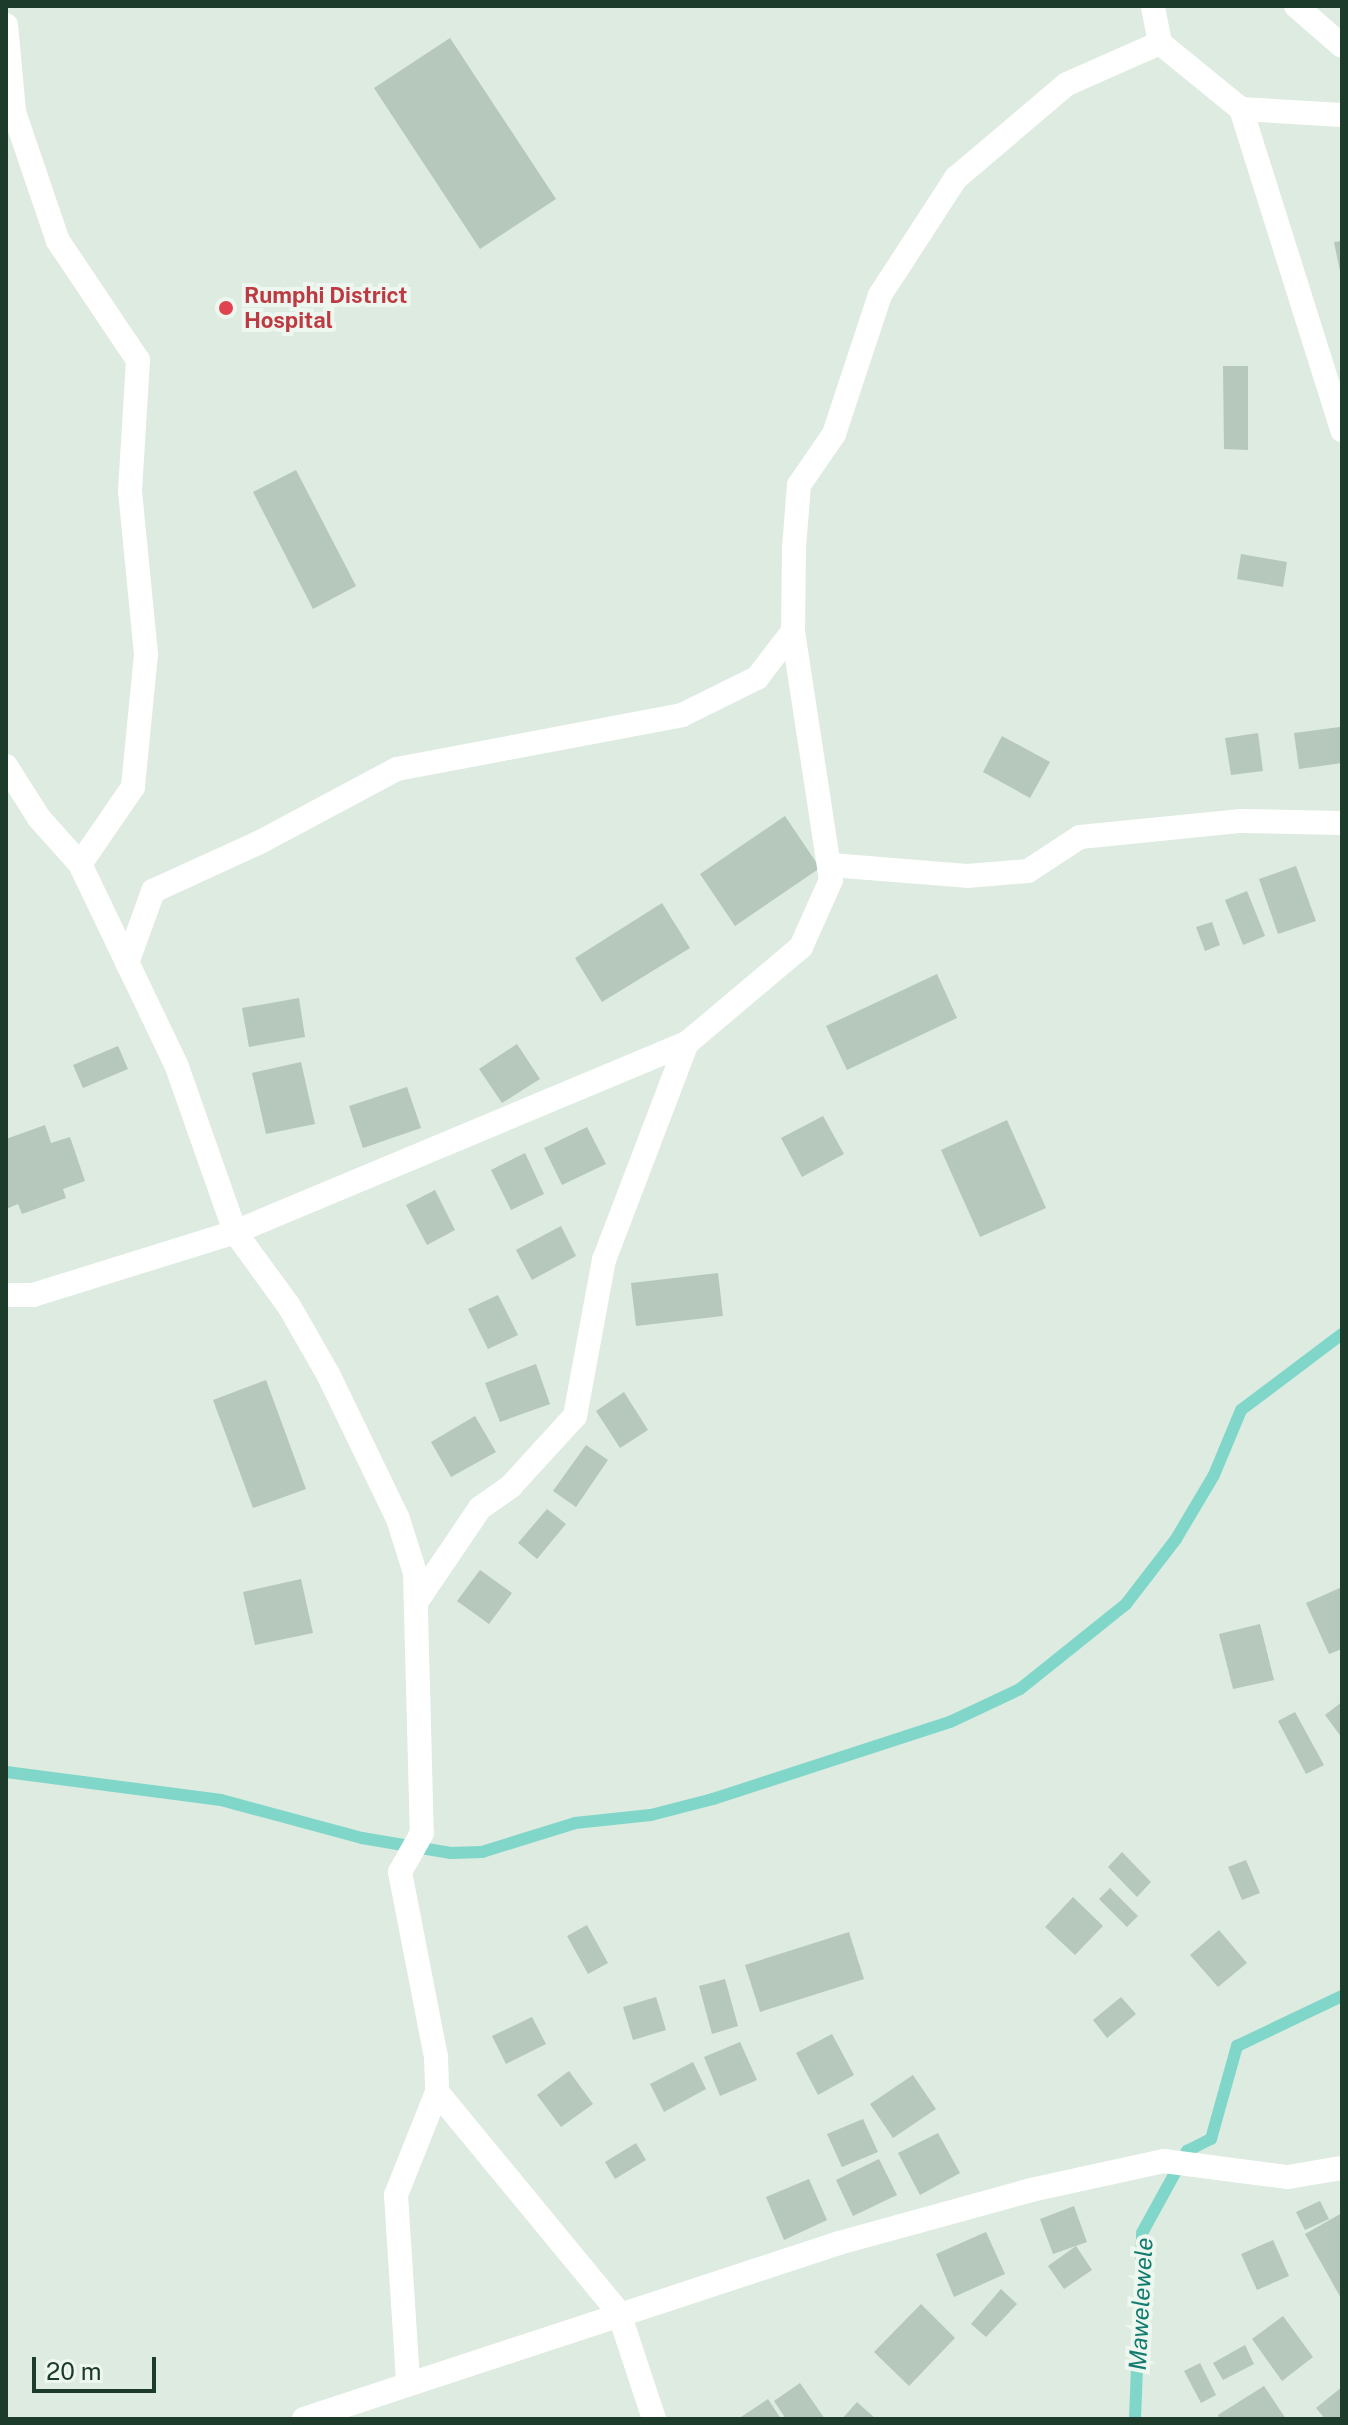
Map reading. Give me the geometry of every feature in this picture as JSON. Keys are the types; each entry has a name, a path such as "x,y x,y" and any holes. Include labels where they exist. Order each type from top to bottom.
{"street":[{"path":"1153,6 1160,43 1241,109 1342,430"},
{"path":"1305,9 1342,46"},
{"path":"6,25 14,112 58,241 138,360 130,491 146,654 133,787 80,864"},
{"path":"6,1295 33,1295 235,1232 687,1043 801,947 831,880 831,865 793,631 799,485 834,434 880,295 956,178 1067,84 1160,43"},
{"path":"1241,109 1342,115"},
{"path":"127,963 153,891 262,841 397,769 682,715 757,678 793,631"},
{"path":"6,766 39,818 80,864 176,1064 235,1232 289,1306 366,1448 398,1519 415,1573 422,1833 400,1872 436,2057 437,2092 396,2195 408,2382"},
{"path":"831,865 967,876 1028,871 1080,837 1241,821 1342,823"},
{"path":"417,1601 480,1508 511,1486 575,1416 604,1260 687,1043"},
{"path":"437,2092 619,2313 654,2419"},
{"path":"304,2419 408,2382 853,2239 1031,2190 1164,2161 1288,2177 1342,2168"}],"building":[{"path":"450,38 556,199 480,249 374,88"},
{"path":"1342,241 1342,276 1341,276 1334,242"},
{"path":"1223,366 1248,366 1248,450 1224,449"},
{"path":"296,470 356,586 313,609 253,492"},
{"path":"1241,554 1287,562 1283,587 1237,579"},
{"path":"1340,727 1342,763 1299,769 1294,733"},
{"path":"1258,733 1263,771 1231,775 1225,738"},
{"path":"1002,736 1050,762 1030,798 983,772"},
{"path":"785,816 820,868 735,926 700,874"},
{"path":"1296,866 1316,921 1278,934 1259,879"},
{"path":"1247,891 1265,936 1243,945 1225,900"},
{"path":"662,903 690,948 602,1002 575,958"},
{"path":"1212,922 1220,945 1205,951 1196,927"},
{"path":"937,974 957,1018 847,1070 826,1026"},
{"path":"299,998 305,1037 249,1047 242,1008"},
{"path":"517,1044 540,1079 502,1103 479,1069"},
{"path":"118,1046 128,1069 83,1088 73,1065"},
{"path":"301,1062 315,1124 266,1134 252,1073"},
{"path":"407,1087 421,1128 363,1148 349,1106"},
{"path":"823,1116 844,1154 802,1177 781,1138"},
{"path":"1007,1120 1046,1208 980,1237 941,1150"},
{"path":"45,1125 51,1143 70,1137 85,1181 63,1189 66,1198 22,1214 18,1204 6,1209 6,1139"},
{"path":"587,1127 606,1164 562,1185 544,1148"},
{"path":"525,1153 544,1194 511,1210 491,1170"},
{"path":"435,1190 455,1230 427,1245 406,1205"},
{"path":"561,1226 576,1256 532,1280 516,1250"},
{"path":"718,1273 723,1316 636,1326 631,1283"},
{"path":"498,1295 518,1335 488,1349 468,1309"},
{"path":"536,1364 550,1404 500,1422 485,1383"},
{"path":"266,1380 306,1489 253,1508 213,1400"},
{"path":"624,1392 648,1430 620,1448 596,1411"},
{"path":"475,1416 496,1452 451,1477 431,1442"},
{"path":"586,1445 608,1460 576,1507 553,1491"},
{"path":"547,1509 566,1524 537,1559 518,1543"},
{"path":"480,1570 512,1593 489,1624 457,1601"},
{"path":"301,1579 313,1633 255,1645 243,1592"},
{"path":"1342,1587 1342,1649 1329,1654 1306,1603"},
{"path":"1260,1624 1274,1680 1233,1689 1219,1634"},
{"path":"1342,1702 1342,1738 1325,1715"},
{"path":"1295,1712 1324,1765 1306,1774 1278,1721"},
{"path":"1122,1852 1151,1882 1137,1897 1108,1867"},
{"path":"1246,1860 1260,1893 1242,1900 1228,1867"},
{"path":"1110,1888 1138,1916 1127,1927 1099,1899"},
{"path":"1073,1897 1103,1926 1075,1955 1045,1927"},
{"path":"587,1925 608,1963 588,1974 567,1936"},
{"path":"1219,1930 1247,1963 1218,1987 1190,1955"},
{"path":"849,1932 864,1979 760,2012 745,1965"},
{"path":"725,1979 738,2026 712,2034 699,1986"},
{"path":"656,1997 666,2030 633,2040 623,2007"},
{"path":"1121,1997 1136,2014 1107,2038 1093,2020"},
{"path":"532,2017 546,2044 506,2064 492,2036"},
{"path":"832,2034 854,2075 818,2095 796,2053"},
{"path":"740,2042 757,2080 720,2096 704,2057"},
{"path":"693,2062 706,2089 664,2112 650,2084"},
{"path":"569,2071 593,2104 561,2127 537,2095"},
{"path":"913,2075 936,2109 893,2138 870,2104"},
{"path":"863,2119 878,2152 842,2167 827,2134"},
{"path":"938,2133 960,2173 920,2195 898,2153"},
{"path":"636,2143 646,2160 615,2179 605,2162"},
{"path":"879,2159 897,2195 853,2216 836,2180"},
{"path":"809,2179 827,2220 784,2240 766,2197"},
{"path":"1320,2201 1329,2219 1305,2230 1296,2212"},
{"path":"1074,2206 1087,2242 1053,2254 1040,2219"},
{"path":"1342,2213 1342,2300 1305,2234"},
{"path":"986,2232 1005,2274 954,2297 936,2254"},
{"path":"1273,2240 1289,2276 1257,2290 1241,2254"},
{"path":"1076,2246 1092,2270 1064,2289 1048,2266"},
{"path":"1001,2289 1017,2304 986,2337 971,2324"},
{"path":"921,2304 955,2338 909,2386 874,2352"},
{"path":"1283,2316 1313,2357 1282,2381 1252,2339"},
{"path":"1245,2345 1254,2364 1223,2380 1213,2363"},
{"path":"1200,2363 1216,2395 1201,2403 1184,2371"},
{"path":"800,2383 825,2419 786,2419 774,2401"},
{"path":"1264,2386 1286,2419 1220,2419 1218,2415"},
{"path":"1342,2387 1342,2419 1325,2419 1316,2408"},
{"path":"768,2399 781,2419 738,2419"},
{"path":"857,2402 876,2419 842,2419"}],"waterway":[{"path":"6,1772 221,1800 362,1838 451,1853 482,1852 575,1823 651,1815 713,1799 950,1722 1020,1689 1126,1604 1176,1539 1214,1475 1241,1410 1342,1334"},
{"name":"Mawelewele","path":"1135,2419 1142,2233 1187,2151 1211,2139 1237,2046 1342,1996"}],"place":[{"name":"Rumphi District Hospital","path":"226,308"}]}
